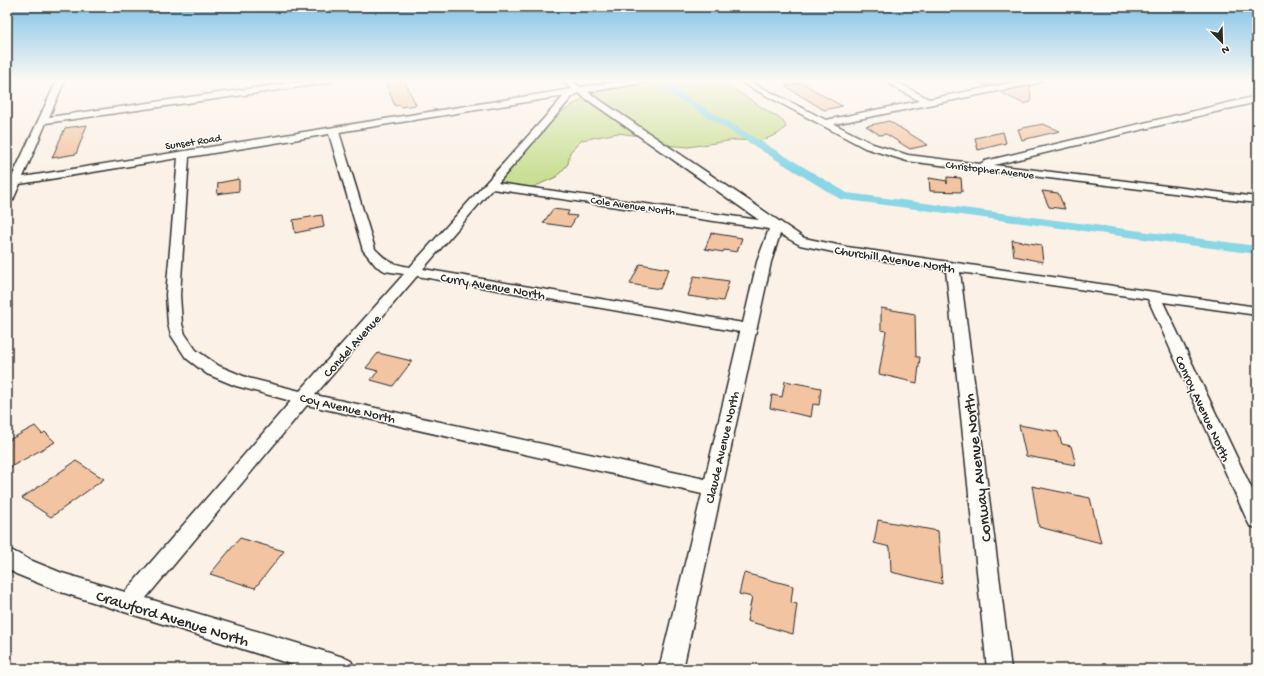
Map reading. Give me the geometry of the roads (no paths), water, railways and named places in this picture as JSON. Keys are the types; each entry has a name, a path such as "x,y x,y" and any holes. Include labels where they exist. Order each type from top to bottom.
{"street":[{"path":"7,200 11,182 46,112"},
{"path":"42,121 108,112"},
{"name":"Sunset Road","path":"11,182 446,112"},
{"name":"Condel Avenue","path":"128,604 304,397 554,112"},
{"name":"Churchill Avenue North","path":"611,112 776,226 800,241 813,245 953,267 1257,311"},
{"name":"Christopher Avenue","path":"802,112 869,146 894,155 922,161 1257,200"},
{"path":"824,123 881,112"},
{"path":"974,167 1208,112"},
{"name":"Curry Avenue North","path":"333,130 369,250 381,263 390,268 748,329"},
{"name":"Coy Avenue North","path":"184,154 173,295 175,324 178,335 191,354 213,370 242,382 304,397 711,488"},
{"name":"Cole Avenue North","path":"490,185 776,226"},
{"name":"Claude Avenue North","path":"670,669 694,571 711,488 764,262 776,226"},
{"name":"Conway Avenue North","path":"953,267 999,669"},
{"name":"Conroy Avenue North","path":"1153,296 1257,520"},
{"name":"Crawford Avenue North","path":"7,557 23,567 60,582 343,669"}],"waterway":[{"path":"706,112 844,196 1257,250"}]}
